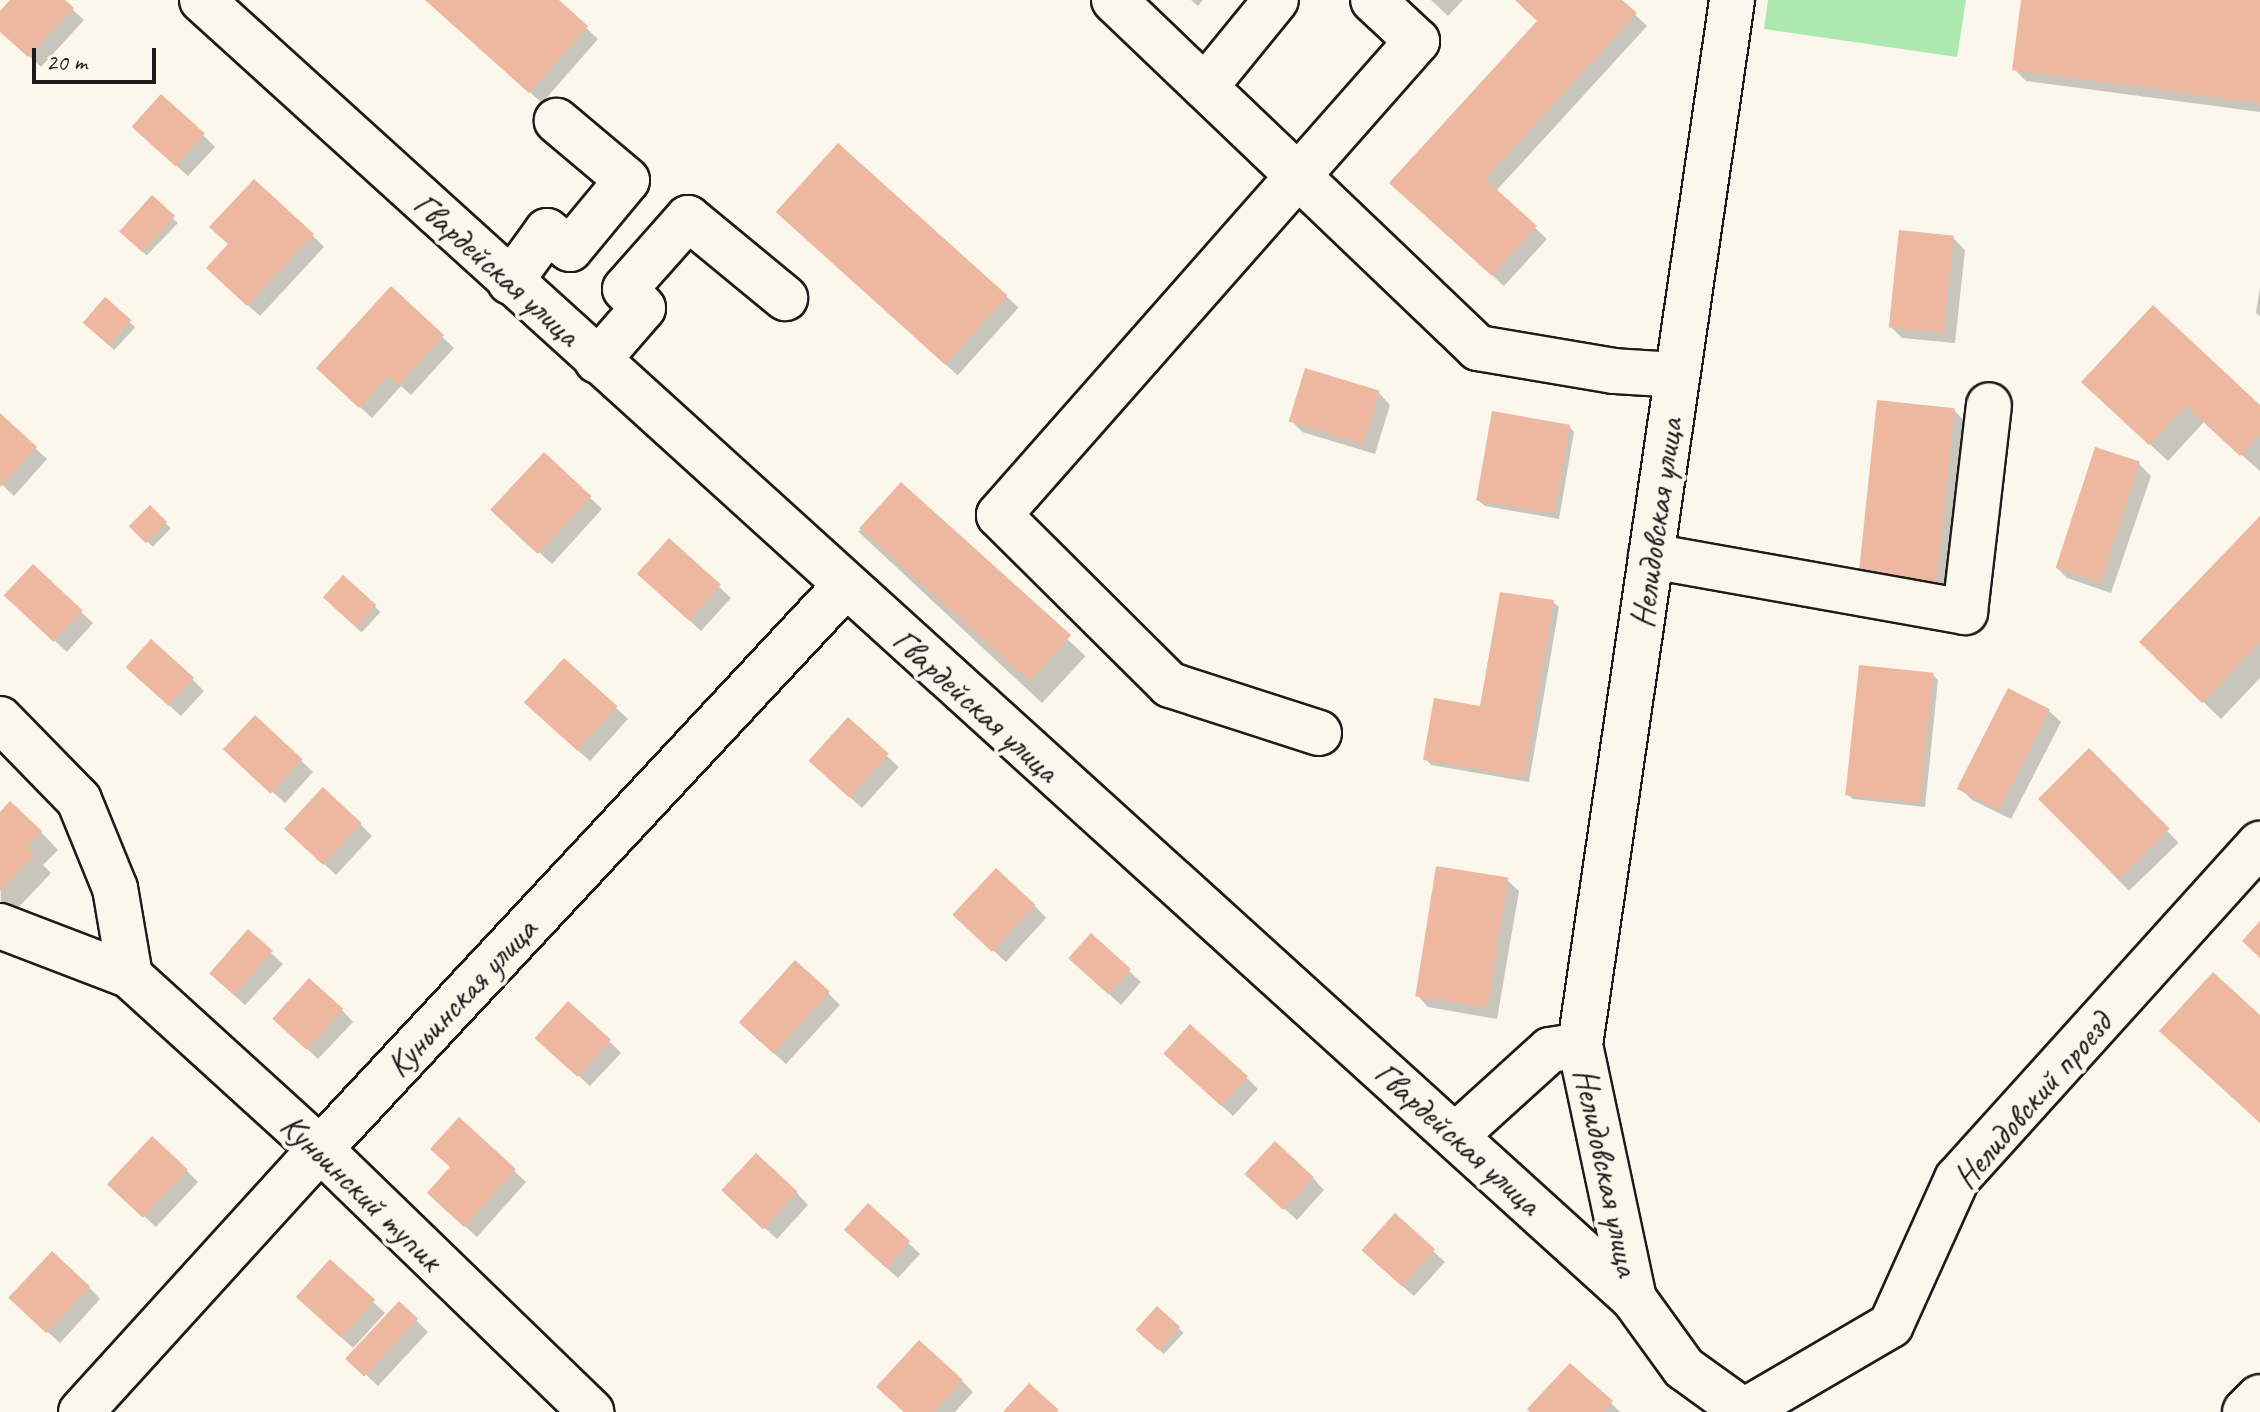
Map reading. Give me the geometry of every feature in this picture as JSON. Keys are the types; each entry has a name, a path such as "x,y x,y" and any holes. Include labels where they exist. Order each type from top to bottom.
{"street":[{"name":"Гвардейская улица","path":"202,0 1634,1299 1684,1368 1745,1411"},
{"path":"1114,0 1478,348 1614,371 1677,375"},
{"path":"1205,87 1276,0"},
{"path":"1319,733 1170,685 999,515 1296,174 1417,41 1373,0"},
{"name":"Нелидовская улица","path":"1634,1299 1580,1045 1732,0"},
{"path":"510,282 547,231 570,249 627,180 557,121"},
{"path":"597,361 643,308 625,289 688,218 785,298"},
{"path":"1651,556 1965,612 1989,405"},
{"name":"Куньинская улица","path":"81,1412 320,1149 845,586"},
{"path":"0,719 79,800 115,888 130,976"},
{"name":"Нелидовский проезд","path":"1745,1411 1891,1325 1957,1179 2260,844"},
{"path":"0,926 130,976"},
{"name":"Куньинский тупик","path":"130,976 320,1149 591,1412"},
{"name":"Нелидовская улица","path":"1455,1136 1550,1050 1580,1045"},
{"path":"1682,1412 1684,1368"},
{"path":"2245,1412 2260,1397"}],"green space":[{"path":"1768,0 1966,0 1957,57 1764,29"}],"building":[{"path":"10,0 65,0 74,8 28,57 0,32 0,11"},
{"path":"425,0 559,0 588,26 529,93"},
{"path":"1515,0 1622,0 1637,13 1485,179 1537,226 1492,276 1389,183 1537,21"},
{"path":"2021,0 2260,0 2260,103 2012,70"},
{"path":"161,94 205,133 175,166 132,127"},
{"path":"838,143 1007,296 945,365 776,212"},
{"path":"254,179 314,234 247,306 206,268 228,244 209,227"},
{"path":"152,195 175,216 142,252 119,231"},
{"path":"1899,230 1954,236 1943,333 1889,327"},
{"path":"391,286 444,335 399,385 388,376 359,408 316,368"},
{"path":"105,297 131,320 109,346 83,323"},
{"path":"2153,305 2260,405 2260,435 2240,456 2186,406 2149,445 2081,382"},
{"path":"1305,368 1380,391 1363,444 1289,422"},
{"path":"1877,400 1955,408 1934,600 1857,592"},
{"path":"1492,411 1570,425 1554,514 1476,501"},
{"path":"0,413 37,447 0,487"},
{"path":"2095,447 2140,462 2100,582 2056,568"},
{"path":"544,452 592,496 538,554 490,510"},
{"path":"901,482 1071,635 1030,681 860,528"},
{"path":"150,505 167,522 146,543 129,526"},
{"path":"2260,516 2260,642 2202,703 2139,642"},
{"path":"669,538 721,585 689,621 637,574"},
{"path":"33,564 83,610 53,642 4,595"},
{"path":"343,575 376,605 356,627 323,597"},
{"path":"1500,592 1554,600 1524,777 1423,760 1434,698 1480,706"},
{"path":"151,639 194,678 169,706 126,667"},
{"path":"564,658 618,706 577,751 524,703"},
{"path":"1859,665 1934,673 1920,803 1845,795"},
{"path":"2008,688 2050,709 1999,810 1957,789"},
{"path":"255,715 303,759 270,794 223,749"},
{"path":"848,717 889,754 849,798 809,761"},
{"path":"2089,748 2170,829 2119,880 2038,799"},
{"path":"323,787 362,823 323,865 284,829"},
{"path":"10,801 42,831 27,846 35,854 0,891 0,812"},
{"path":"1436,866 1508,877 1487,1008 1415,996"},
{"path":"996,868 1035,905 992,952 952,915"},
{"path":"2260,921 2260,958 2242,941"},
{"path":"248,929 273,951 234,995 209,974"},
{"path":"1091,933 1131,969 1108,994 1068,958"},
{"path":"795,960 830,991 774,1054 739,1022"},
{"path":"2213,972 2260,1015 2260,1123 2159,1031"},
{"path":"309,978 343,1009 306,1050 272,1019"},
{"path":"568,1001 611,1040 578,1077 535,1038"},
{"path":"1190,1024 1248,1076 1221,1106 1163,1054"},
{"path":"459,1117 516,1169 464,1227 427,1193 450,1167 430,1149"},
{"path":"152,1136 188,1169 143,1218 107,1184"},
{"path":"1275,1141 1314,1177 1283,1210 1244,1174"},
{"path":"756,1153 798,1192 763,1229 721,1190"},
{"path":"868,1203 910,1241 886,1268 844,1230"},
{"path":"1395,1213 1435,1249 1402,1286 1362,1250"},
{"path":"52,1251 90,1286 46,1333 8,1298"},
{"path":"330,1259 375,1300 341,1338 296,1297"},
{"path":"399,1301 418,1319 364,1377 345,1359"},
{"path":"1157,1306 1180,1327 1159,1351 1136,1330"},
{"path":"919,1340 963,1380 934,1412 904,1412 876,1387"},
{"path":"1570,1363 1613,1401 1603,1412 1530,1412 1527,1409"},
{"path":"1029,1383 1059,1410 1003,1412"}]}
